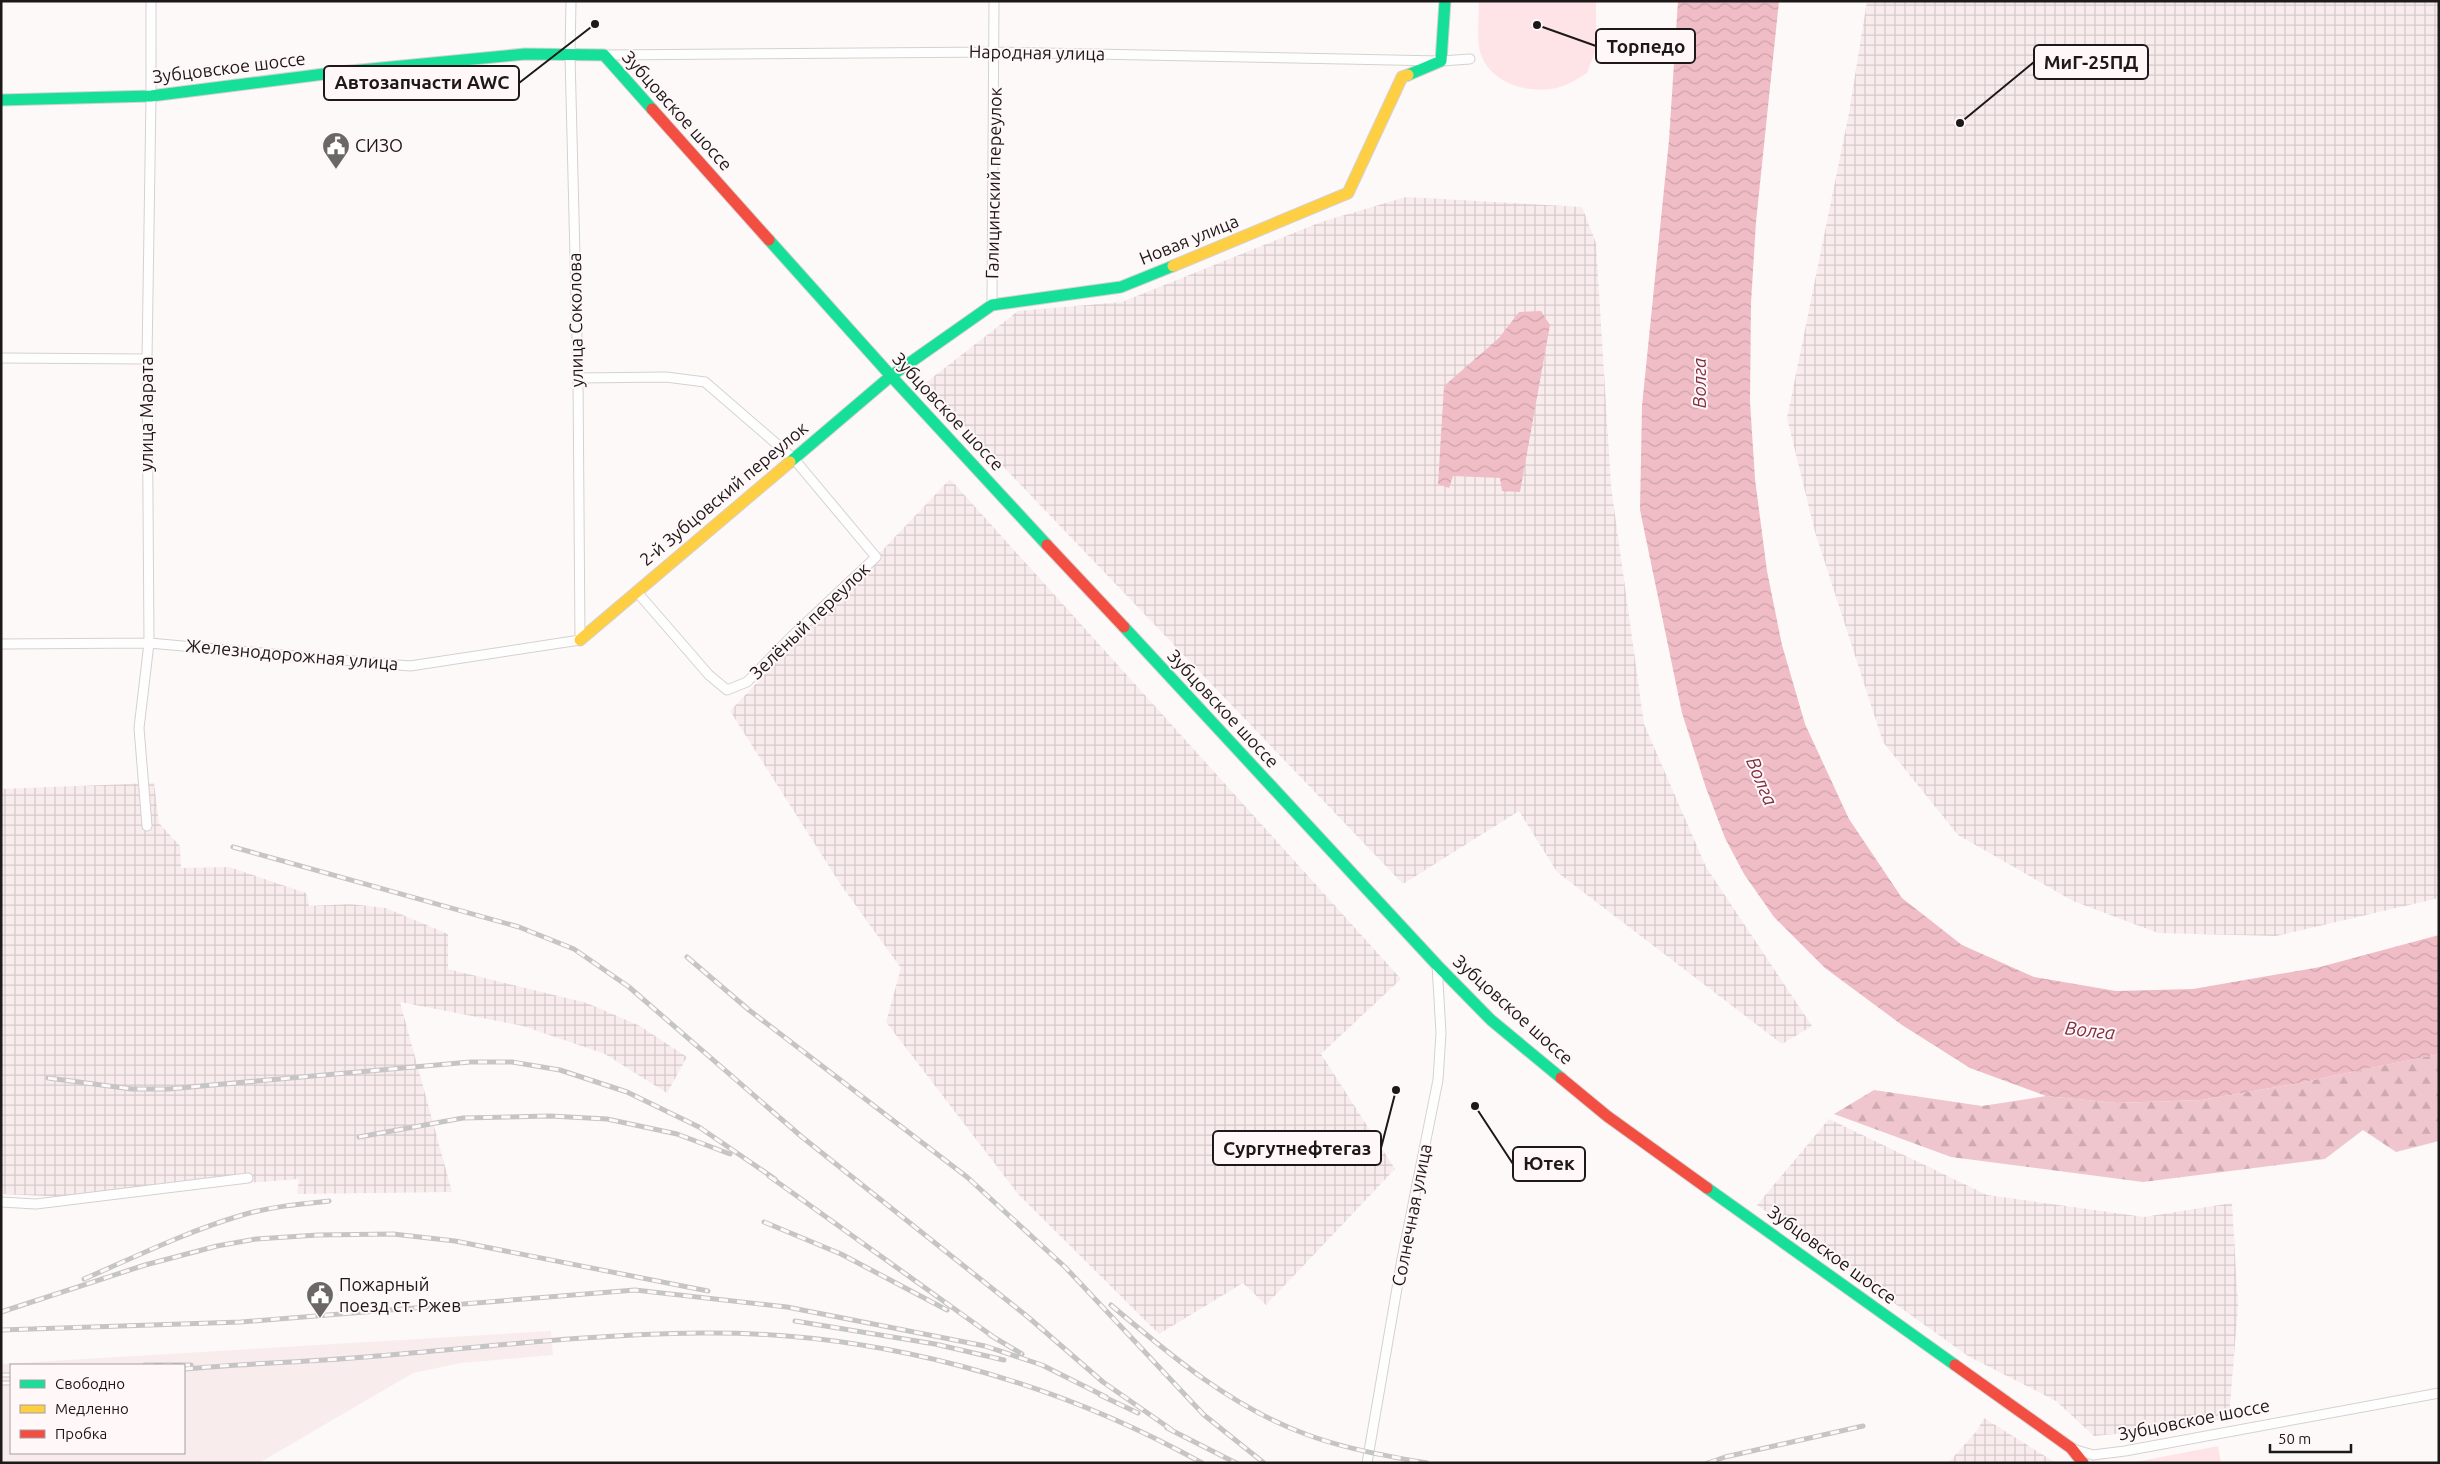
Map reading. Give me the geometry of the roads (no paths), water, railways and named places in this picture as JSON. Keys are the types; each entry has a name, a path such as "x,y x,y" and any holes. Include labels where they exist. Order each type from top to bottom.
{"main road":[{"path":"1441,61 1446,1"},
{"name":"Зубцовское шоссе","path":"1,100 152,96 525,54 604,55 891,376 1436,965 1491,1020 1607,1116 2071,1448"},
{"name":"Новая улица","path":"891,376 992,305 1121,287 1348,194 1402,77 1441,61"},
{"name":"2-й Зубцовский переулок","path":"580,640 891,376"},
{"path":"2071,1448 2083,1463"}],"street":[{"name":"улица Марата","path":"147,826 139,728 149,643 147,360 152,96 150,1"},
{"name":"улица Соколова","path":"571,1 570,55 578,378 580,640"},
{"name":"Галицинский переулок","path":"992,305 994,1"},
{"name":"Народная улица","path":"604,55 995,52 1441,61 1470,59"},
{"path":"1,358 147,360"},
{"path":"578,378 666,377 705,382 794,459"},
{"name":"Зелёный переулок","path":"636,592 709,675 728,690 747,682 792,636 876,557 794,459"},
{"name":"Железнодорожная улица","path":"1,644 149,643 410,666 580,640"},
{"name":"Солнечная улица","path":"1367,1463 1402,1259 1438,1080 1441,1033 1436,965"},
{"path":"1,1202 36,1204 248,1178"},
{"name":"Зубцовское шоссе","path":"2071,1448 2093,1455 2125,1451 2439,1393"}],"water":[{"name":"Волга","path":"1678,1 1779,1 1756,222 1751,303 1750,402 1755,479 1767,571 1782,645 1805,724 1849,819 1902,898 1962,945 2034,977 2116,991 2193,989 2320,967 2439,935 2439,1054 2294,1084 2201,1100 2117,1103 2046,1096 1970,1068 1902,1025 1825,968 1774,917 1744,874 1725,838 1706,788 1682,713 1640,510 1642,406 1669,140"},
{"path":"1541,311 1550,325 1520,492 1502,491 1500,478 1453,476 1449,488 1438,484 1444,386 1499,338 1519,312"}],"railway":[{"path":"233,847 519,927 574,949 629,987 802,1137 1028,1317 1103,1382 1172,1430"},
{"path":"687,957 749,1010 967,1177 1065,1267 1204,1415 1264,1463"},
{"path":"48,1078 132,1089 168,1089 470,1062 512,1062 560,1070 627,1092 699,1127 775,1179"},
{"path":"359,1137 463,1118 550,1116 607,1119 677,1134 730,1154"},
{"path":"769,1176 995,1338"},
{"path":"84,1279 219,1222 272,1208 329,1201"},
{"path":"764,1222 841,1254 947,1310"},
{"path":"1,1312 145,1265 217,1246 256,1239 318,1235 393,1234 455,1241 708,1291"},
{"path":"1,1330 241,1322 635,1290 787,1307 985,1346 1042,1365 1106,1397"},
{"path":"1111,1305 1204,1379 1280,1424 1308,1435 1352,1448 1427,1463"},
{"path":"795,1321 935,1344 1004,1360"},
{"path":"185,1369 660,1334 766,1335 831,1341 896,1351 960,1366 1023,1384 1084,1407 1144,1433 1202,1463"},
{"path":"990,1335 1022,1354"},
{"path":"185,1365 191,1365"},
{"path":"1,1375 10,1375"},
{"path":"1,1383 10,1383"},
{"path":"1100,1395 1138,1413"},
{"path":"1708,1463 1725,1457 1863,1426"},
{"path":"1167,1428 1236,1463"}],"place":[{"name":"Автозапчасти AWC","path":"595,24"},
{"name":"Торпедо","path":"1537,25"},
{"name":"МиГ-25ПД","path":"1960,123"},
{"name":"СИЗО","path":"336,170"},
{"name":"Сургутнефтегаз","path":"1396,1090"},
{"name":"Ютек","path":"1475,1106"},
{"name":"Пожарный поезд ст. Ржев","path":"320,1319"}]}
